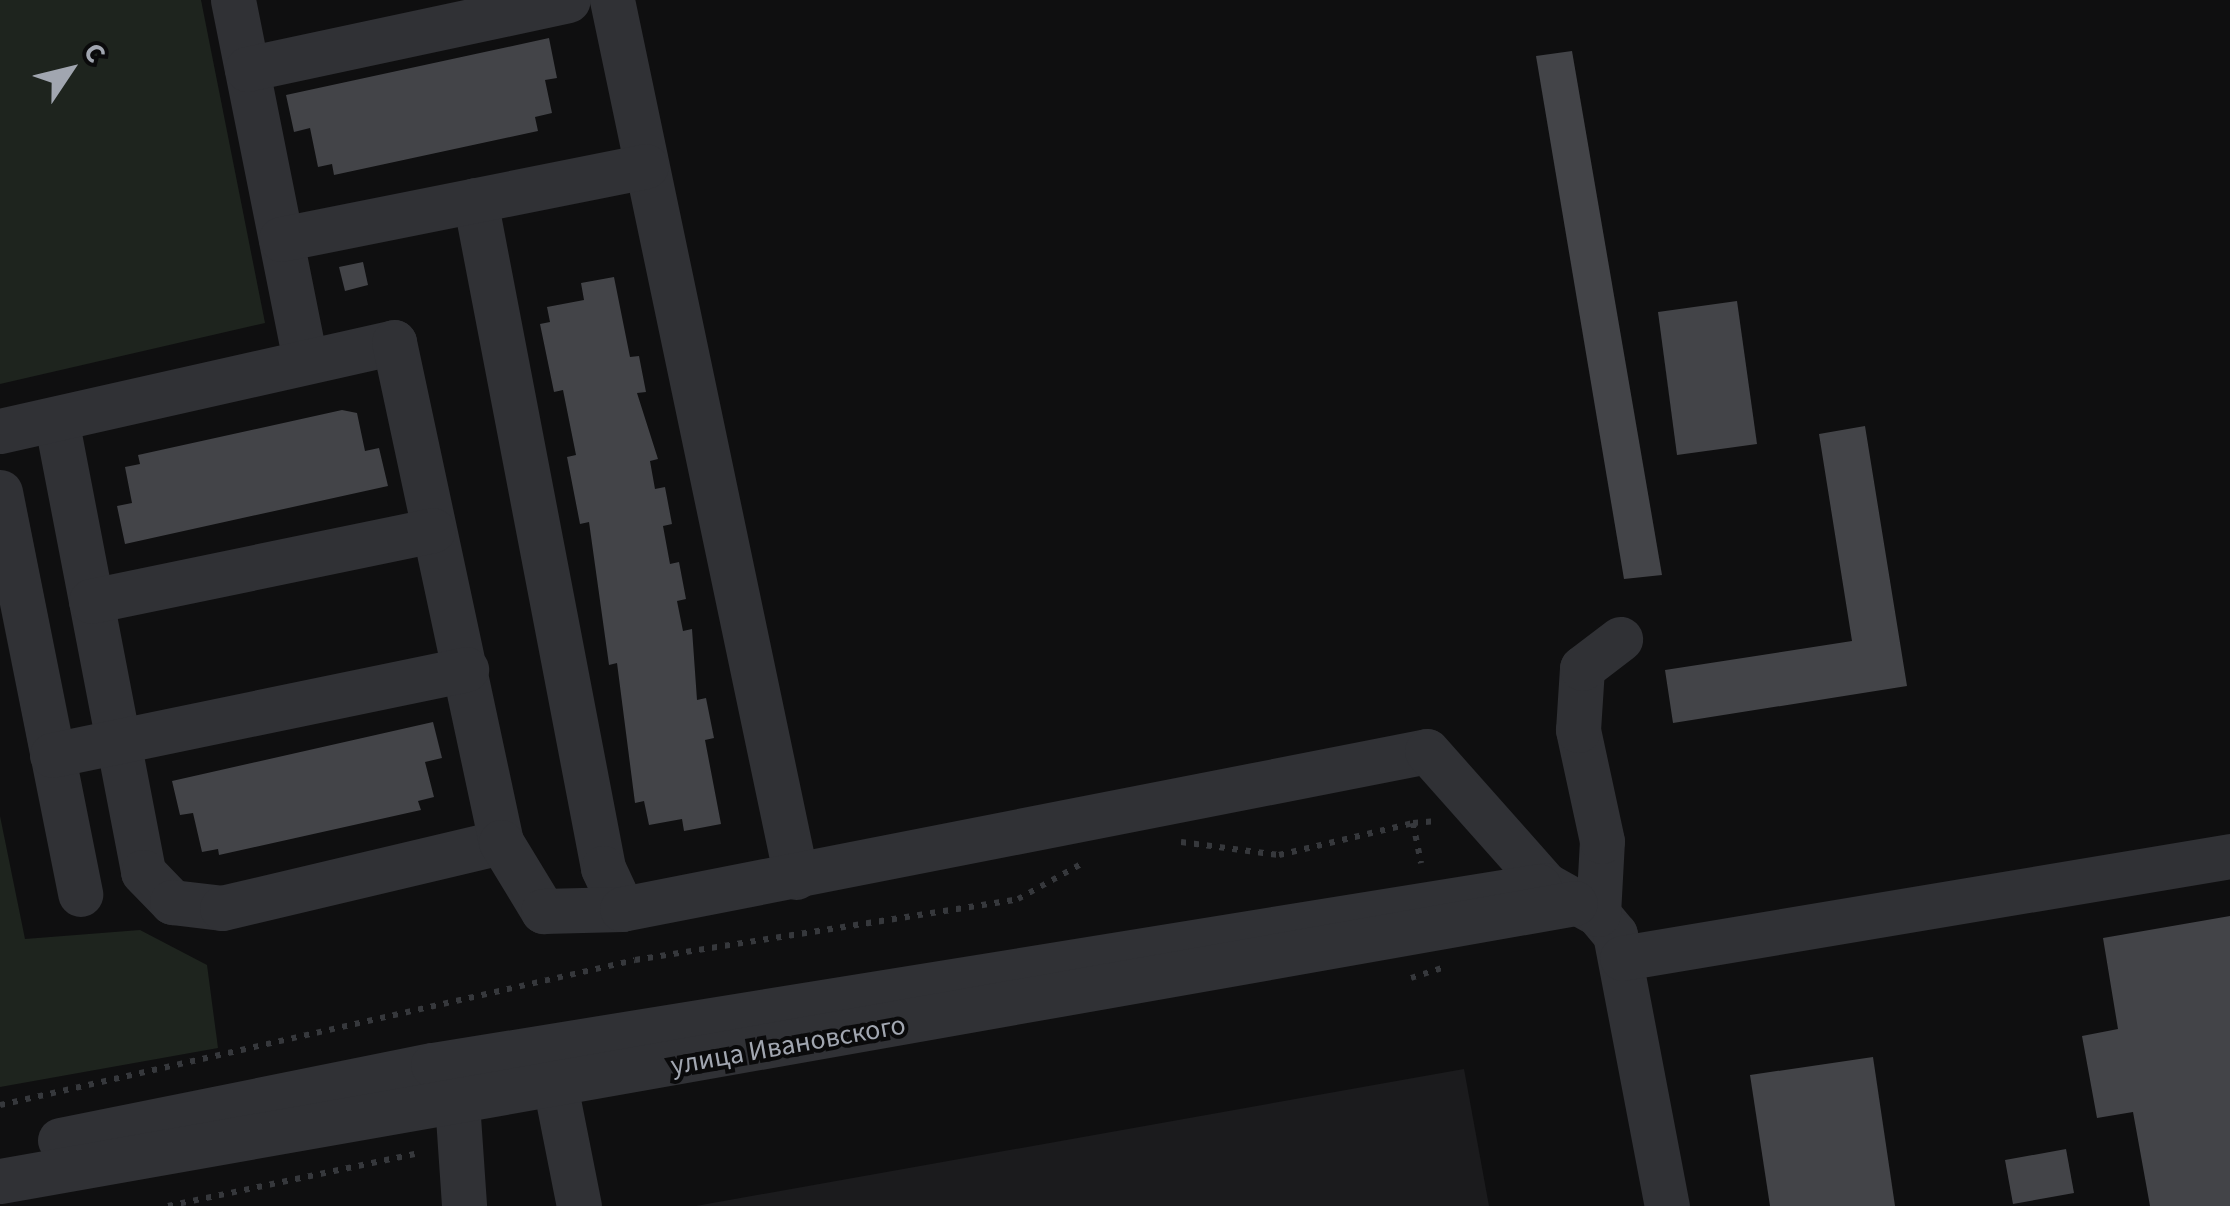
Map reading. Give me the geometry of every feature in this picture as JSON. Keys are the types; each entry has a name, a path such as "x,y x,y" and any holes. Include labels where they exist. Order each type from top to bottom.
{"street":[{"path":"232,0 305,359"},
{"path":"246,69 568,0"},
{"path":"612,0 796,877"},
{"path":"280,239 646,166"},
{"path":"475,200 603,868 622,909"},
{"path":"0,431 305,359 394,342 501,842 543,911 622,909 1427,751 1573,900 1622,958 1667,1206"},
{"path":"56,419 142,872 172,902 222,908 501,842"},
{"path":"0,492 80,894"},
{"path":"91,601 433,530"},
{"path":"1573,900 1603,860 1578,730 1582,668 1620,639"},
{"path":"52,754 466,669"},
{"path":"1622,958 2230,856"},
{"name":"улица Ивановского","path":"0,1181 555,1085 1573,900"},
{"name":"улица Ивановского","path":"0,1151 433,1066 1394,903 1573,900"},
{"path":"555,1085 579,1206"},
{"path":"457,1102 464,1206"}],"shaded area":[{"path":"0,0 201,0 265,323 0,384"},
{"path":"0,816 25,939 140,930 207,965 218,1048 0,1087"},
{"path":"1464,1069 1489,1206 696,1206"}],"building":[{"path":"549,38 557,78 545,80 552,113 535,117 538,131 334,175 332,164 318,167 310,128 294,132 286,95"},
{"path":"1572,51 1662,575 1624,579 1536,56"},
{"path":"363,262 368,285 345,291 339,267"},
{"path":"614,277 630,357 639,356 646,392 637,393 658,459 650,461 655,489 665,487 672,524 663,526 670,564 679,562 686,599 677,601 683,631 692,629 697,700 706,698 714,738 705,740 721,824 684,831 682,819 649,825 644,801 635,803 617,663 609,665 589,522 580,524 567,457 576,455 563,390 554,392 540,324 550,322 547,307 584,300 581,283"},
{"path":"1737,301 1757,444 1677,455 1658,312"},
{"path":"342,410 357,413 365,451 379,448 388,486 125,544 117,506 132,503 125,467 140,464 138,455"},
{"path":"1865,426 1907,686 1673,723 1665,670 1852,641 1819,434"},
{"path":"433,722 442,758 425,762 434,797 418,801 421,810 219,855 218,849 202,852 193,813 180,815 172,781"},
{"path":"2230,916 2230,1206 2150,1206 2133,1112 2097,1118 2082,1036 2118,1029 2103,938"},
{"path":"1873,1057 1895,1206 1770,1206 1750,1075"},
{"path":"2066,1149 2074,1193 2013,1204 2005,1160"}]}
